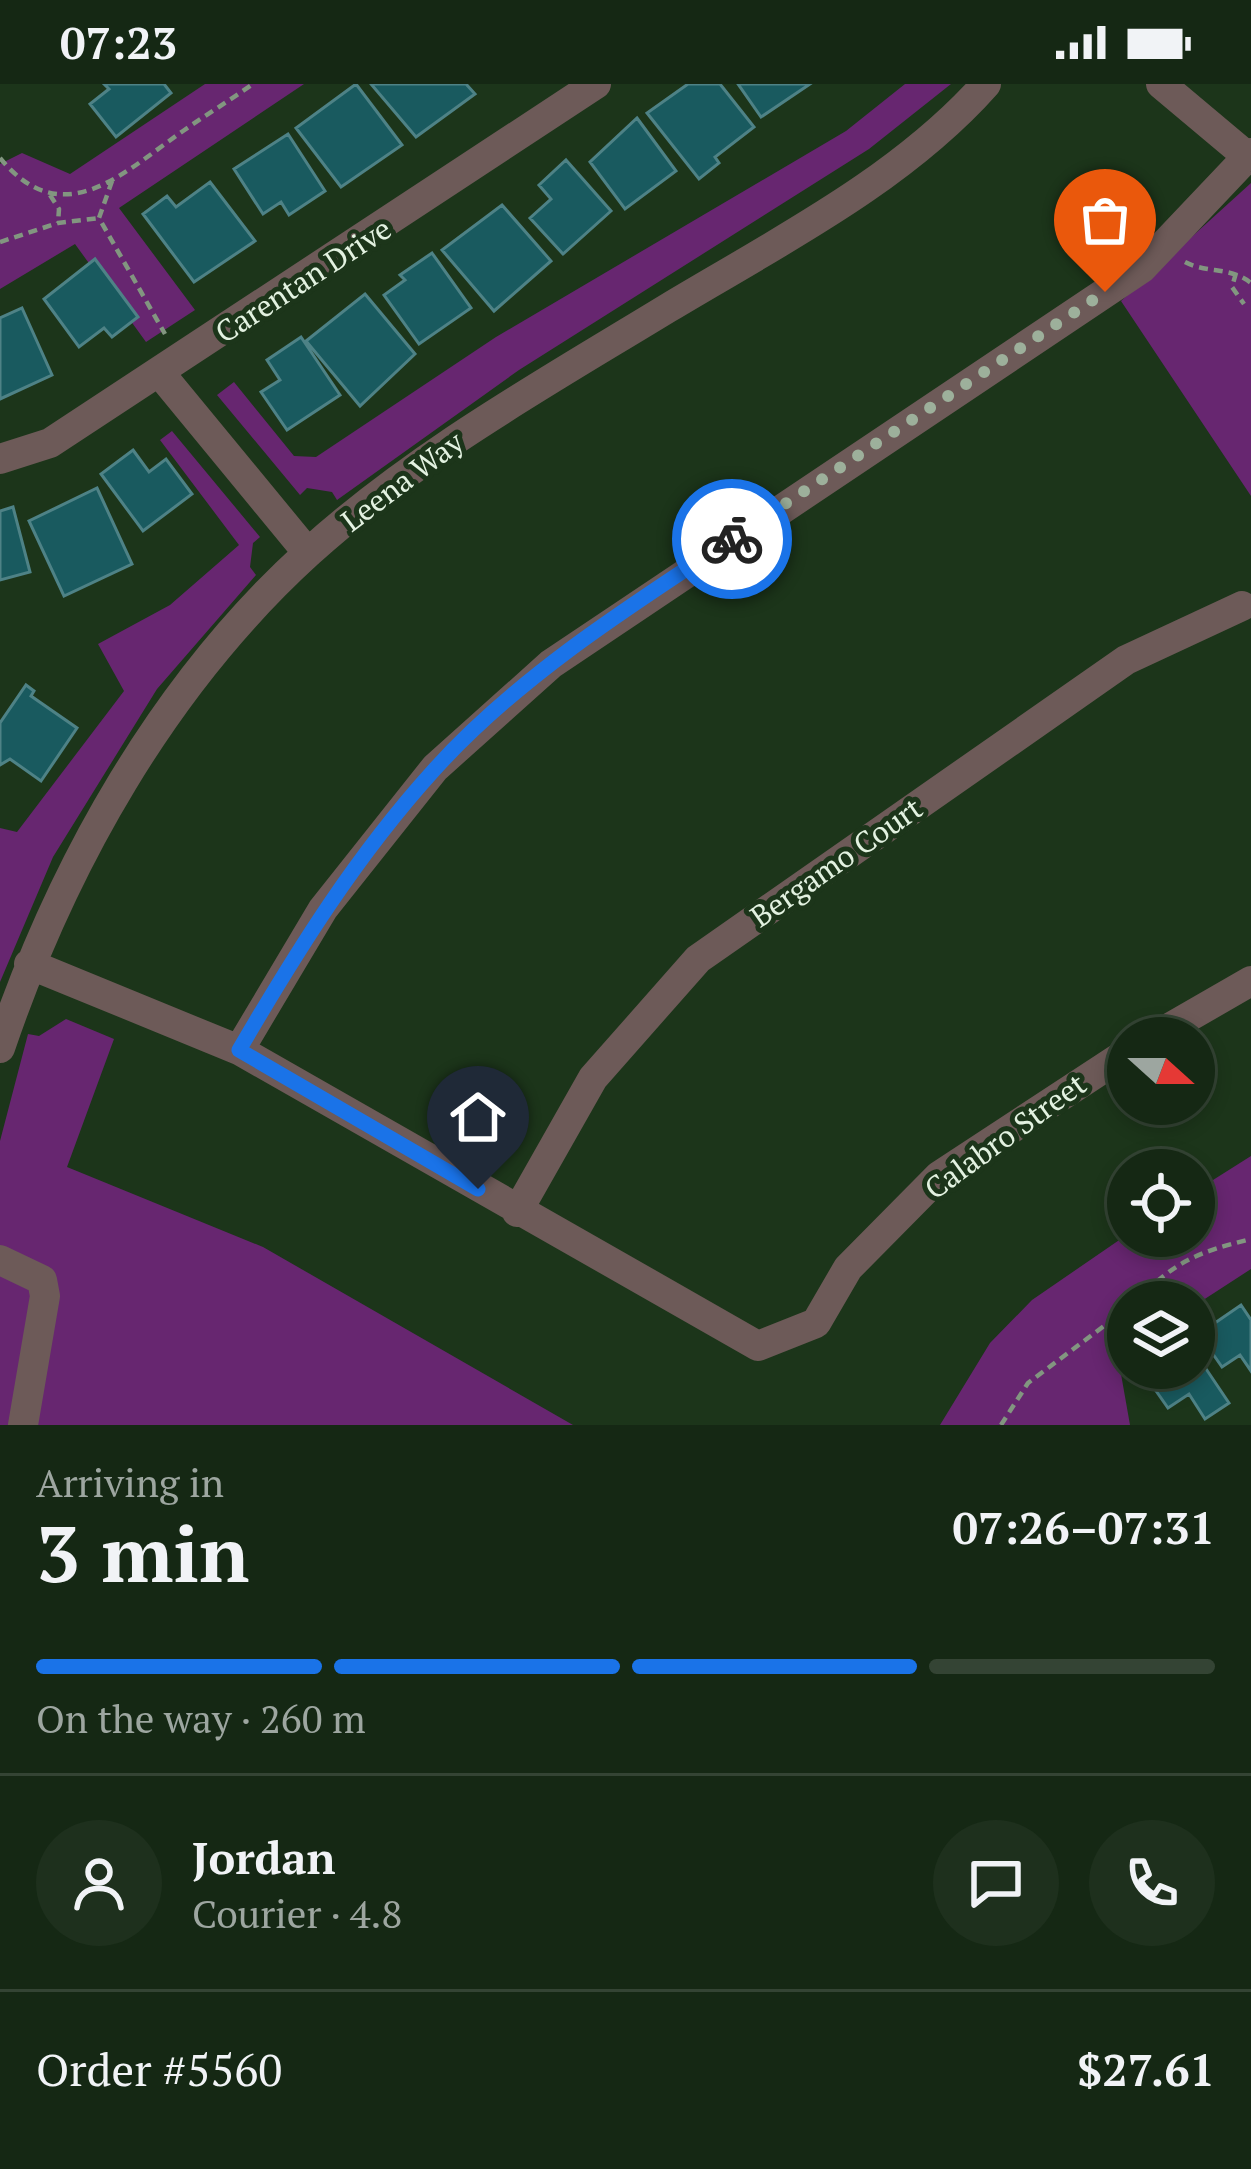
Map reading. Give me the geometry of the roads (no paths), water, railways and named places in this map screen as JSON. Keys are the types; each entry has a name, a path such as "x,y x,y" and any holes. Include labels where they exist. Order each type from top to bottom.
{"street":[{"name":"Carentan Drive","path":"0,459 50,443 596,84"},
{"name":"Leena Way","path":"0,1048 29,964 92,833 149,741 212,658 308,553 457,437 883,174 986,84"},
{"path":"239,1050 322,909 435,768 551,664 1142,268 1249,155 1160,84"},
{"path":"171,364 308,553"},
{"name":"Bergamo Court","path":"517,1212 593,1078 698,959 1126,659 1242,606"},
{"name":"Calabro Street","path":"29,964 239,1050 758,1346 816,1323 848,1268 940,1176 1107,1066"},
{"path":"1188,1017 1251,981"},
{"path":"0,1260 42,1280 45,1296 23,1425"}]}
